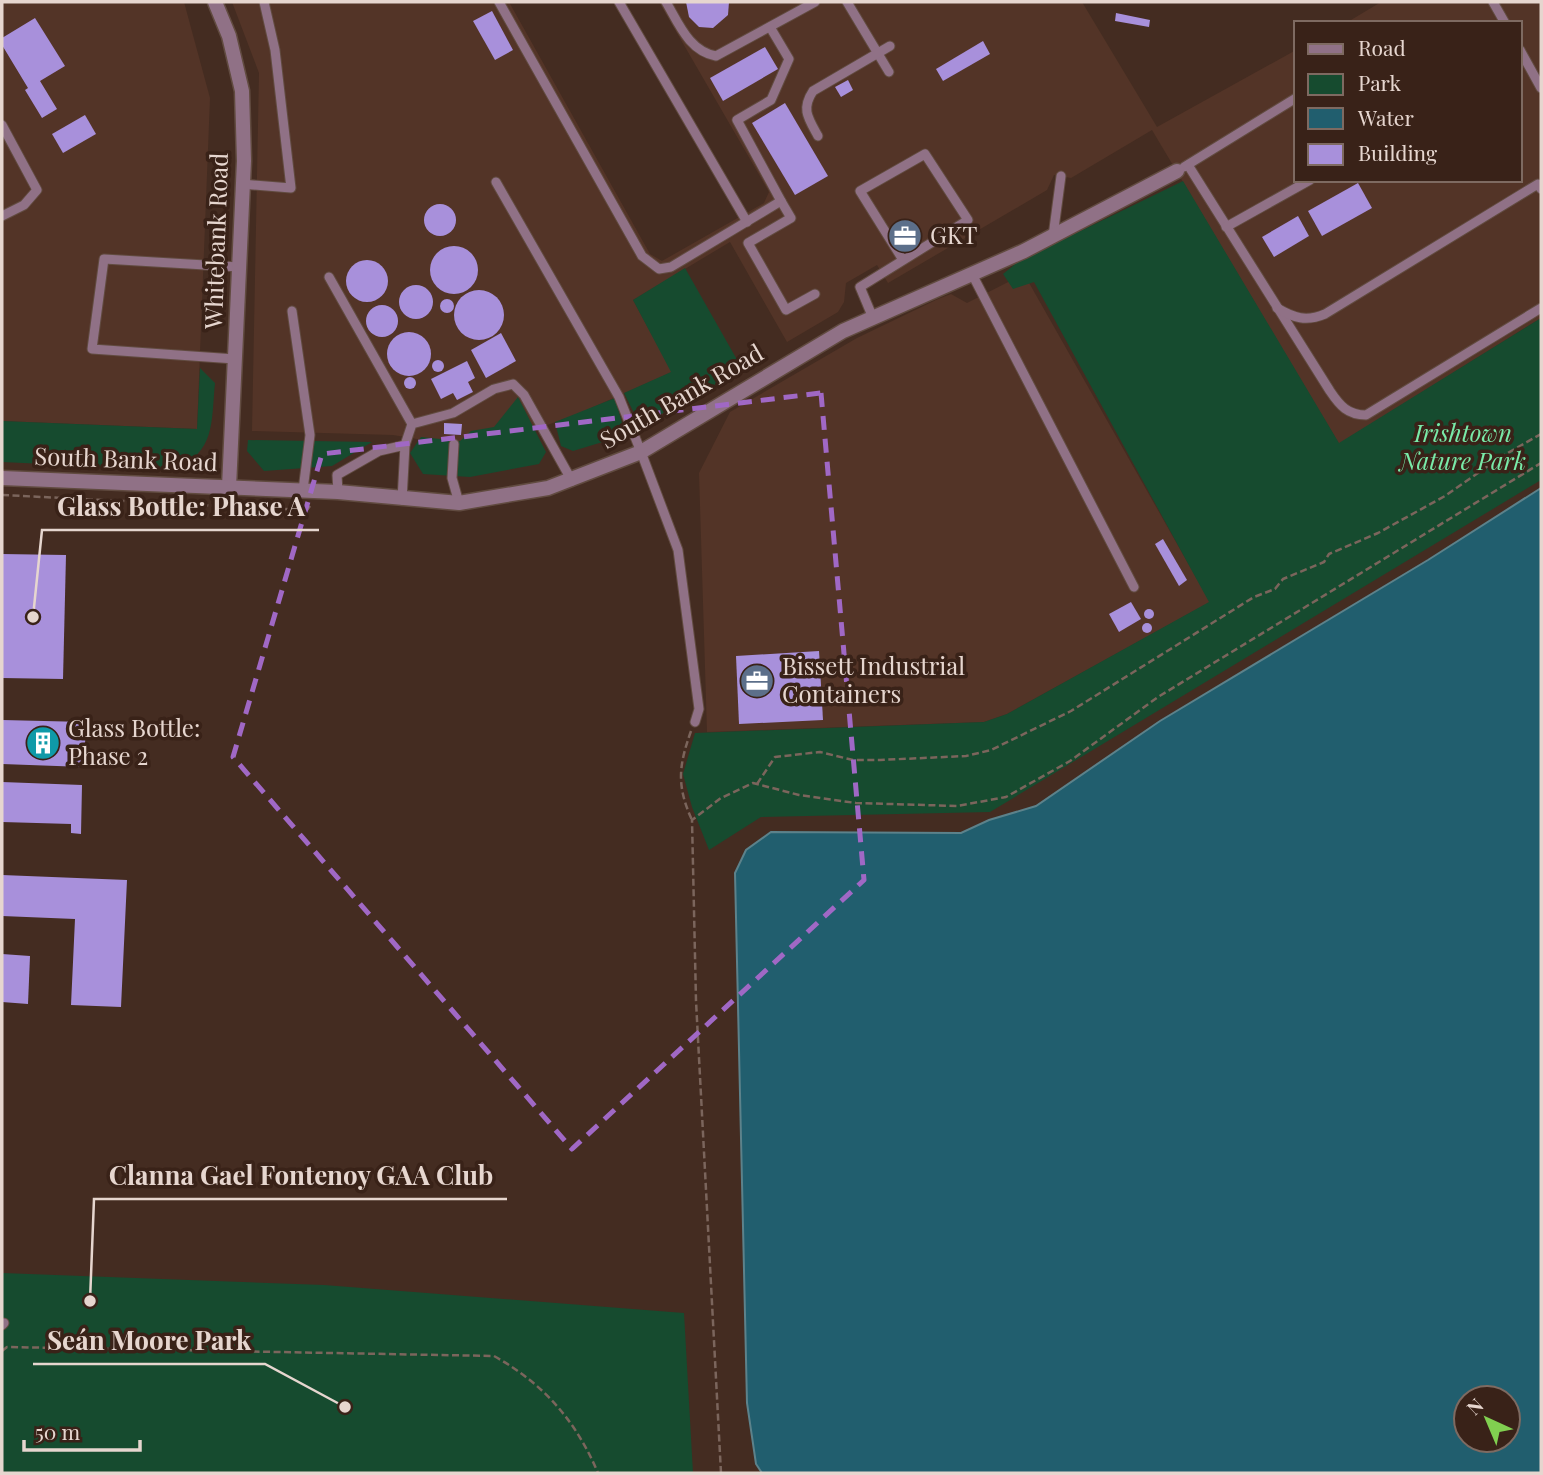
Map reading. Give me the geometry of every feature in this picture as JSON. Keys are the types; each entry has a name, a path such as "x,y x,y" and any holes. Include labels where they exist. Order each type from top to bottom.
{"street":[{"name":"Whitebank Road","path":"215,2 229,36 242,91 242,184 229,487"},
{"name":"South Bank Road","path":"2,478 331,491 402,500 459,503 491,500 572,481 641,452 843,331 1053,236 1183,168"}],"lane":[{"path":"242,184 291,187 275,50 264,2"},
{"path":"499,2 649,265 659,269 671,267 781,201"},
{"path":"619,2 747,222"},
{"path":"666,2 687,38 708,55 724,54 815,2"},
{"path":"847,2 889,72"},
{"path":"1493,2 1504,21"},
{"path":"770,27 789,59 771,100 737,120 791,218 748,243 786,310 815,293"},
{"path":"818,136 806,115 807,100 813,91 890,46"},
{"path":"1522,54 1541,88"},
{"path":"1294,99 1183,168 1226,227 1275,308 1341,407 1354,415 1366,415 1541,309"},
{"path":"2,125 37,190 24,205 2,216"},
{"path":"873,318 860,287 968,220 925,154 860,191 903,260"},
{"path":"1053,236 1061,176"},
{"path":"496,182 619,397 678,550 699,709 695,722"},
{"path":"1226,227 1306,182"},
{"path":"1275,308 1297,319 1325,314 1538,184 1541,189"},
{"path":"235,359 92,349 104,259 239,267"},
{"path":"972,274 1134,587"},
{"path":"329,277 412,424 405,445 402,500"},
{"path":"292,311 310,435 303,490"},
{"path":"412,424 453,413 494,389 513,384 524,395 572,481"},
{"path":"454,444 452,478 459,503"},
{"path":"331,491 337,475 379,451 405,445"}],"path":[{"path":"757,784 775,757 785,755 820,752 853,760 942,758 991,750 1014,742 1071,711 1254,597 1275,589 1283,579 1324,562 1329,554 1378,533 1445,496 1508,452 1541,434"},
{"path":"692,820 739,787 757,784 799,795 856,803 957,806 1006,797 1070,761 1158,696 1541,463"},
{"path":"2,495 307,510 331,491"},
{"path":"695,722 680,763 683,802 692,820 696,1001 721,1473"},
{"path":"2,1351 8,1347 494,1356 525,1373 559,1404 588,1450 598,1473"}],"highlighted area":[{"path":"821,393 864,880 572,1149 233,757 322,454"}],"shaded area":[{"path":"2,2 184,2 210,98 197,429 2,421"},
{"path":"232,2 509,2 650,254 662,261 764,203 769,192 659,2 1082,2 1157,127 1294,51 1294,182 1522,182 1522,21 1349,21 1381,2 1541,2 1541,318 1339,444 1152,130 1071,178 1054,175 1047,190 888,283 877,265 846,283 844,302 838,312 787,342 730,242 633,300 672,372 580,413 509,439 435,442 393,435 252,431 259,73"},
{"path":"1024,274 1210,602 1007,714 984,722 707,732 699,473 730,412 857,338 938,299 951,294 967,303"}],"green space":[{"name":"Irishtown Nature Park","path":"1183,181 1339,443 1541,318 1541,480 990,812 761,817 709,850 692,807 683,774 695,733 984,722 1007,714 1209,602 1034,282 1013,289 1003,274 1019,261"},
{"path":"685,268 744,372 640,425 624,393 671,372 633,300"},
{"path":"200,368 215,383 209,434 198,454 174,470 2,462 2,421 197,429"},
{"path":"518,397 546,452 539,464 470,477 423,474 410,453 421,437 460,441 471,431 494,427"},
{"path":"615,398 624,430 619,437 573,451 561,446 555,422"},
{"path":"248,440 372,442 332,466 264,471 247,451"},
{"path":"2,1273 324,1285 684,1313 693,1473 2,1473"}],"water":[{"path":"1541,488 1541,1473 762,1473 756,1464 747,1403 735,873 746,850 771,832 961,833 989,820 1036,806 1160,721 1428,560"}],"building":[{"path":"686,2 729,2 728,15 713,28 699,27 689,17"},
{"path":"492,11 513,50 495,60 473,21"},
{"path":"1116,13 1150,20 1149,27 1115,21"},
{"path":"35,18 65,66 40,81 57,109 42,118 25,90 28,88 2,45 2,38"},
{"path":"983,41 990,54 943,81 936,69"},
{"path":"765,47 778,69 723,101 710,78"},
{"path":"848,80 853,90 841,97 835,87"},
{"path":"785,103 828,176 795,195 752,123"},
{"path":"85,115 96,134 63,153 52,134"},
{"path":"1358,183 1372,208 1322,236 1308,211"},
{"path":"440,204 452,208 456,220 452,232 440,236 428,232 424,220 428,208"},
{"path":"1298,216 1309,236 1274,257 1262,237"},
{"path":"454,246 471,253 478,270 471,287 454,294 437,287 430,270 437,253"},
{"path":"367,260 382,266 388,281 382,296 367,302 352,296 346,281 352,266"},
{"path":"416,285 428,290 433,302 428,314 416,319 404,314 399,302 404,290"},
{"path":"479,290 496,298 504,315 496,332 479,340 462,332 454,315 462,298"},
{"path":"447,299 452,301 452,311 447,313 442,311 440,306 442,301"},
{"path":"382,305 393,310 398,321 393,332 382,337 371,332 366,321 371,310"},
{"path":"409,332 424,339 431,354 424,369 409,376 394,369 387,354 394,339"},
{"path":"501,333 516,361 486,378 471,350"},
{"path":"438,360 444,366 438,372 432,366"},
{"path":"467,361 475,378 468,382 473,392 457,400 453,393 441,399 431,379"},
{"path":"410,377 416,383 410,389 404,383"},
{"path":"444,423 462,424 461,435 444,434"},
{"path":"1163,539 1187,580 1179,586 1155,544"},
{"path":"2,554 66,555 63,679 2,678"},
{"path":"1131,602 1141,619 1119,632 1109,614"},
{"path":"1149,609 1154,614 1149,619 1144,614"},
{"path":"1147,623 1152,628 1147,633 1142,628"},
{"path":"819,651 823,720 739,724 736,656"},
{"name":"Glass Bottle: Phase 2","path":"2,720 86,722 84,767 2,764"},
{"name":"Glass Bottle: Phase 2","path":"2,782 82,785 81,834 71,833 71,824 2,822"},
{"path":"2,875 127,880 121,1007 71,1005 75,919 2,916"},
{"path":"2,954 30,956 28,1004 2,1002"}],"place":[{"name":"GKT","path":"905,236"},
{"name":"Glass Bottle: Phase A","path":"33,617"},
{"name":"Bissett Industrial Containers","path":"757,681"},
{"name":"Glass Bottle: Phase 2","path":"43,743"},
{"name":"Clanna Gael Fontenoy GAA Club","path":"90,1301"},
{"name":"Seán Moore Park","path":"345,1407"}]}
